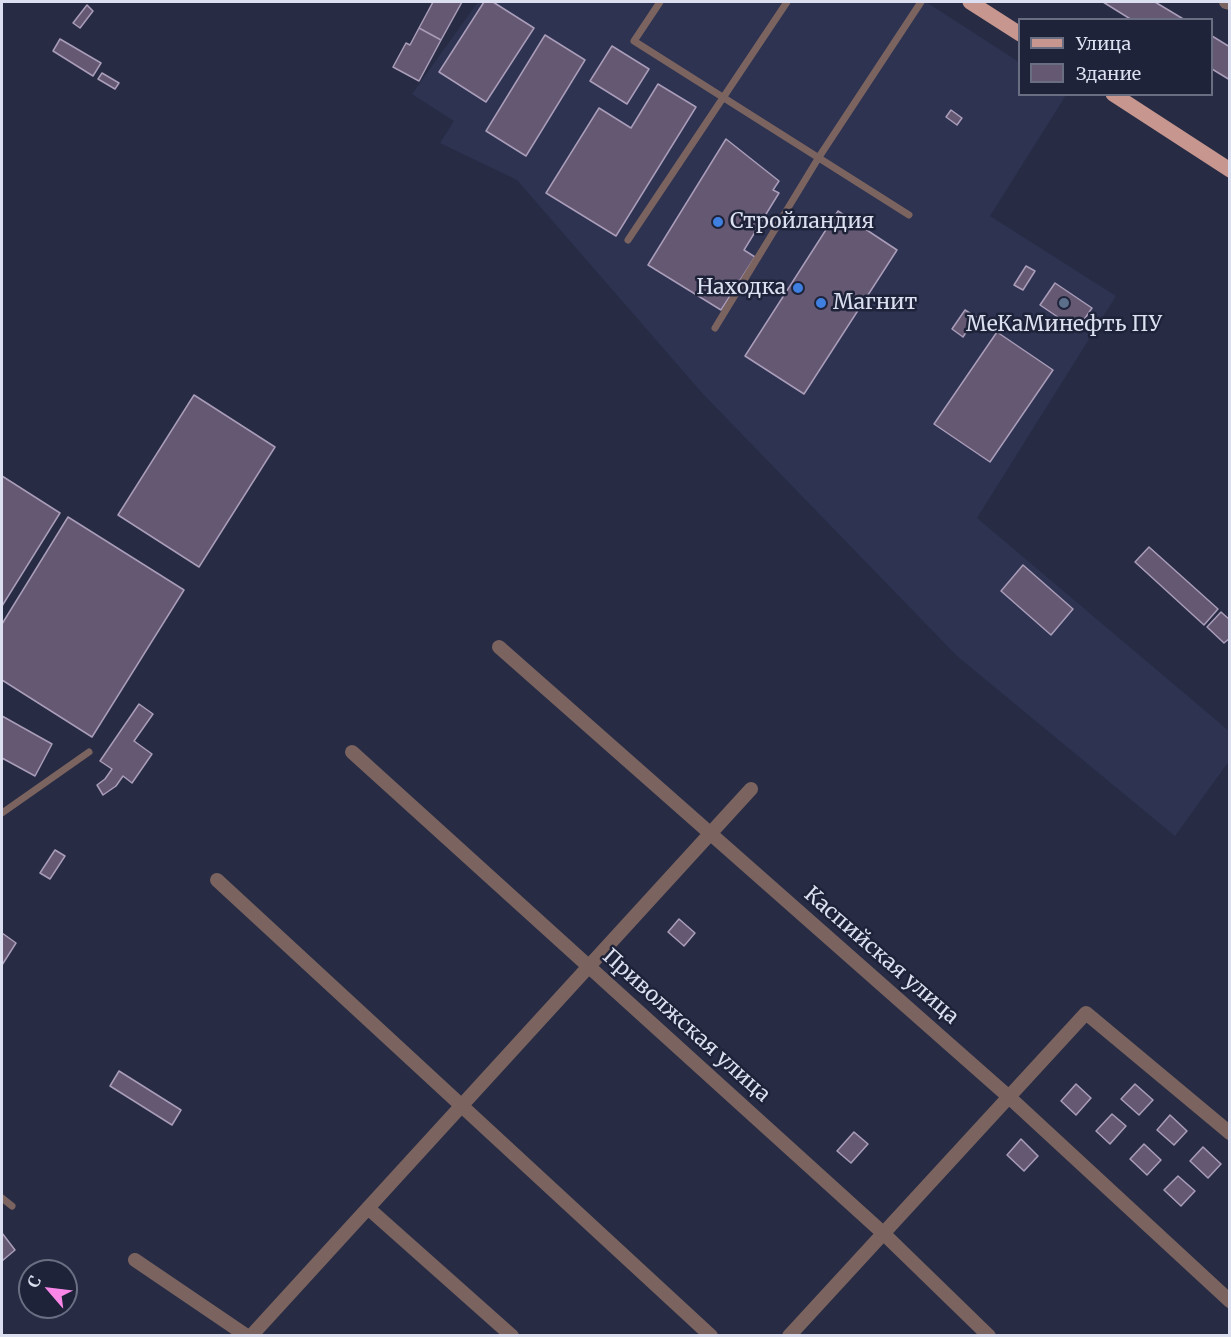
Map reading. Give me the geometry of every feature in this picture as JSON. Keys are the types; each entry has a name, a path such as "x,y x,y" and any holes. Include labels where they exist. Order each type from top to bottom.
{"main road":[{"path":"970,2 1018,32"},
{"path":"1116,96 1230,170"}],"street":[{"name":"Каспийская улица","path":"499,647 1009,1097 1230,1301"},
{"name":"Приволжская улица","path":"352,752 883,1233 989,1335"},
{"path":"135,1260 249,1335 751,789"},
{"path":"217,880 711,1335"},
{"path":"789,1335 1086,1013 1228,1130"},
{"path":"368,1208 512,1335"}],"lane":[{"path":"660,2 634,41 909,215"},
{"path":"628,240 787,2"},
{"path":"715,328 819,157 921,2"},
{"path":"2,813 89,752"},
{"path":"2,1198 12,1206"}],"shaded area":[{"path":"478,2 926,2 1018,61 1018,96 1065,96 990,216 1116,296 977,518 1229,731 1229,761 1175,836 957,656 703,394 517,180 440,143 454,121 412,94"}],"building":[{"path":"433,2 462,2 441,40 419,28"},
{"path":"484,2 493,2 534,28 486,102 439,72"},
{"path":"1103,2 1155,2 1182,18 1129,18"},
{"path":"87,5 93,11 80,28 73,23"},
{"path":"419,28 441,40 419,81 393,67 406,43 410,45"},
{"path":"545,35 585,60 526,156 486,131"},
{"path":"1213,37 1230,47 1230,80 1213,70"},
{"path":"60,39 101,63 93,76 53,51"},
{"path":"612,46 649,69 627,104 590,81"},
{"path":"102,73 119,83 115,89 98,79"},
{"path":"658,84 696,107 616,236 546,193 599,108 631,128"},
{"path":"951,110 962,118 957,125 946,117"},
{"name":"Стройландия","path":"726,139 779,181 773,190 779,193 744,250 755,257 721,310 648,265"},
{"name":"Магнит","path":"838,211 897,250 804,394 745,356"},
{"path":"1026,266 1035,271 1023,290 1014,285"},
{"path":"1055,283 1092,308 1077,330 1040,305"},
{"path":"965,310 976,317 963,337 952,329"},
{"path":"997,332 1053,370 990,462 934,424"},
{"path":"194,395 275,447 199,567 118,515"},
{"path":"2,476 60,513 2,606"},
{"path":"68,517 184,590 92,737 2,680 2,624"},
{"path":"1149,547 1218,609 1204,625 1135,562"},
{"path":"1023,565 1073,609 1051,635 1001,591"},
{"path":"1221,612 1230,620 1230,638 1224,643 1207,627"},
{"path":"139,704 153,714 134,741 152,754 132,783 123,776 116,786 103,795 97,785 112,769 100,761"},
{"path":"2,716 52,744 35,776 2,758"},
{"path":"55,850 65,856 50,879 40,873"},
{"path":"679,919 695,933 684,946 668,932"},
{"path":"2,933 16,943 2,965"},
{"path":"119,1071 181,1110 172,1125 110,1086"},
{"path":"1076,1084 1091,1098 1076,1115 1061,1101"},
{"path":"1135,1084 1153,1100 1139,1115 1121,1099"},
{"path":"1112,1114 1126,1126 1110,1144 1096,1131"},
{"path":"1170,1115 1187,1131 1174,1145 1157,1130"},
{"path":"854,1132 868,1144 851,1163 837,1151"},
{"path":"1021,1139 1038,1156 1024,1171 1007,1155"},
{"path":"1144,1144 1161,1160 1147,1175 1130,1159"},
{"path":"1203,1147 1221,1164 1208,1178 1190,1161"},
{"path":"1178,1176 1195,1191 1181,1206 1164,1190"},
{"path":"2,1233 15,1250 2,1261"}],"place":[{"name":"Стройландия","path":"718,222"},
{"name":"Находка","path":"798,288"},
{"name":"Магнит","path":"821,303"},
{"name":"МеКаМинефть ПУ","path":"1064,303"}]}
